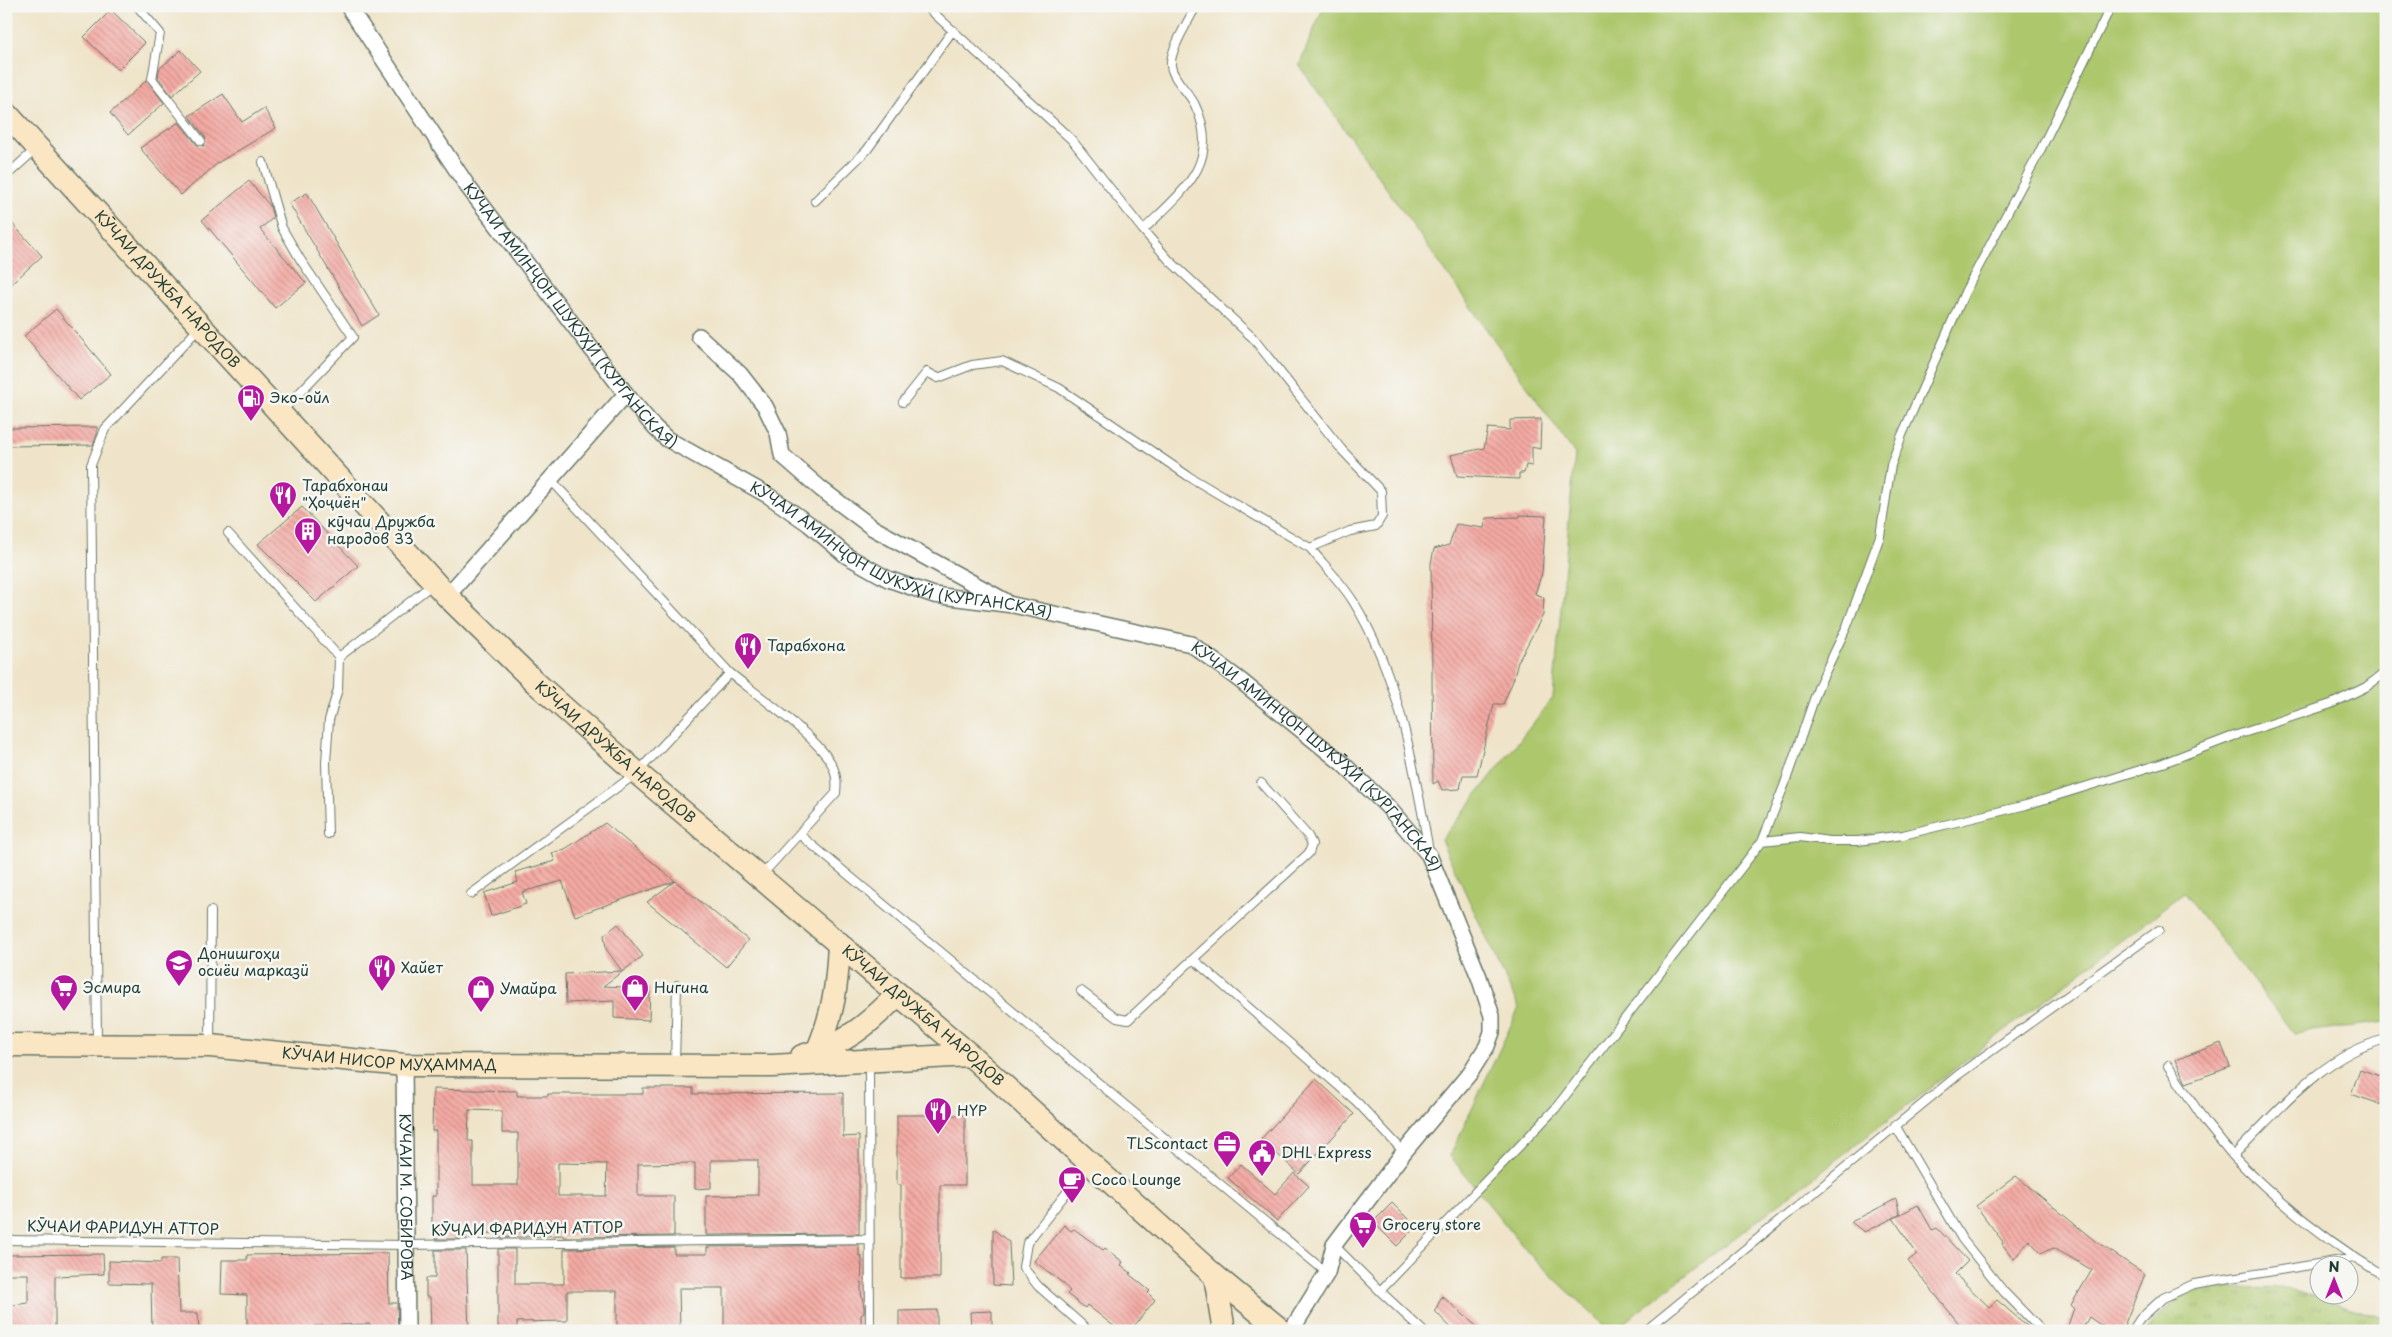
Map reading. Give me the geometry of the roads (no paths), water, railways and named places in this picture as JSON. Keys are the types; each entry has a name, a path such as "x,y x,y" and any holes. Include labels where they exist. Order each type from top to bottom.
{"main road":[{"name":"КӮЧАИ ДРУЖБА НАРОДОВ","path":"6,113 441,590 536,683 637,773 970,1054 1216,1276 1282,1331"},
{"path":"817,1052 829,1024 834,1004 839,944"},
{"name":"КӮЧАИ НИСОР МУҲАММАД","path":"772,1066 817,1052 843,1041 862,1030 898,994"},
{"name":"КӮЧАИ НИСОР МУҲАММАД","path":"6,1045 210,1046 404,1065 772,1066 970,1054"},
{"path":"1216,1276 1224,1331"}],"street":[{"name":"КӮЧАИ АМИНҶОН ШУКӮҲӢ (КУРГАНСКАЯ)","path":"348,6 468,186 626,394 667,439 769,496 810,524 847,556 888,579 934,595 1013,605 1191,644 1241,681 1342,763 1387,806 1429,855 1456,917 1492,1016 1492,1032 1487,1046 1470,1073 1404,1152"},
{"path":"699,336 740,374 765,406 778,433 782,455 821,489 873,528 1013,605"},
{"path":"441,590 551,480 626,394"},
{"name":"КӮЧАИ М. СОБИРОВА","path":"404,1065 407,1331"},
{"path":"1291,1331 1327,1273 1334,1245 1404,1152"}],"lane":[{"path":"136,6 160,32 152,79 201,141"},
{"path":"926,6 1072,140 1169,260 1253,338 1342,450 1381,491 1382,516 1376,526 1350,531 1310,548"},
{"path":"1143,230 1189,185 1200,165 1203,154 1203,131 1199,114 1190,94 1174,74 1171,64 1175,48 1196,6"},
{"path":"1380,1291 1555,1109 1762,841 1784,786 1819,685 1847,626 1880,536 1891,465 1902,435 1965,292 2038,154 2111,6"},
{"path":"815,201 867,150 953,30"},
{"path":"6,176 38,148"},
{"path":"263,162 282,228 300,259 353,337 280,414"},
{"path":"97,1045 91,465 105,429 200,326"},
{"path":"903,402 927,372 938,378 972,365 1002,361 1059,388 1188,476 1310,548 1352,600 1371,635 1383,664 1411,756 1429,855"},
{"path":"551,480 730,673 813,740 833,765 838,779 836,793 760,876"},
{"path":"228,533 339,657 338,689 328,728 326,762 328,834"},
{"path":"339,657 441,590"},
{"path":"1762,841 1800,837 1829,841 1858,841 1903,835 2026,805 2163,763 2231,737 2331,704 2366,687 2386,672"},
{"path":"472,894 637,773 730,673"},
{"path":"1081,991 1117,1018 1128,1020 1309,853 1312,844 1308,836 1261,783"},
{"path":"799,834 1327,1273"},
{"path":"210,1046 211,911"},
{"path":"1645,1331 1958,1075 2159,930"},
{"path":"1194,960 1357,1102 1404,1152"},
{"path":"675,1066 677,985"},
{"path":"2233,1156 2316,1074 2344,1055 2370,1043 2386,1039"},
{"path":"869,1060 870,1331"},
{"path":"2168,1066 2206,1123 2256,1180 2349,1254"},
{"path":"1895,1125 1962,1239 2004,1292 2042,1331"},
{"path":"1088,1331 1038,1286 1023,1267 1027,1243 1090,1163"},
{"name":"КӮЧАИ ФАРИДУН АТТОР","path":"6,1240 407,1245 869,1239"},
{"path":"1334,1245 1423,1331"},
{"path":"2360,1262 2386,1277"},
{"path":"2132,1331 2140,1319 2163,1298 2194,1284 2310,1265"}],"place":[{"name":"Эко-ойл","path":"251,422"},
{"name":"Тарабхонаи \"Ҳоҷиён\"","path":"283,519"},
{"name":"кӯчаи Дружба народов 33","path":"308,555"},
{"name":"Тарабхона","path":"748,670"},
{"name":"Донишгоҳи осиёи марказӣ","path":"179,987"},
{"name":"Хайет","path":"382,992"},
{"name":"Эсмира","path":"64,1012"},
{"name":"Нигина","path":"635,1012"},
{"name":"Умайра","path":"481,1013"},
{"name":"HYP","path":"938,1135"},
{"name":"TLScontact","path":"1227,1168"},
{"name":"DHL Express","path":"1262,1177"},
{"name":"Coco Lounge","path":"1072,1204"},
{"name":"Grocery store","path":"1363,1249"}]}
